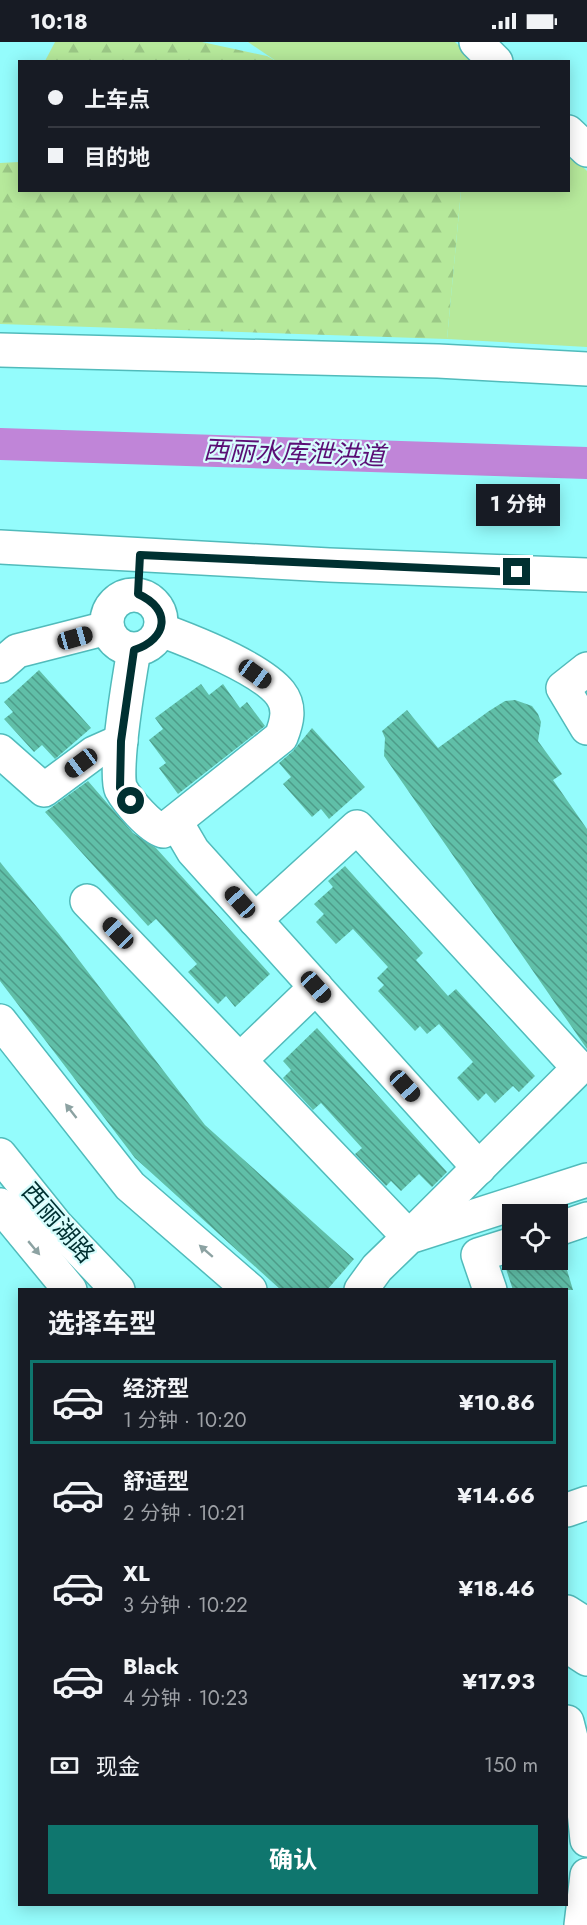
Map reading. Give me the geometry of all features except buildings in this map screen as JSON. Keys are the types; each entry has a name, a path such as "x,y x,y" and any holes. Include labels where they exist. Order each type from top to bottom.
{"main road":[{"path":"476,42 494,60"},
{"path":"570,134 587,150"},
{"path":"0,350 438,362 587,369"},
{"path":"0,548 329,566 587,575"},
{"path":"138,594 140,555"},
{"path":"138,594 153,600 161,614 161,630 150,645 134,650 116,644 107,628 109,610 121,597 138,594"},
{"path":"0,666 17,651 107,628"},
{"path":"134,650 121,741 120,788 153,828 163,831 281,737 288,720 287,707 280,692 255,674 213,650 161,630"},
{"path":"587,669 562,688 587,728"},
{"path":"0,751 44,790 94,753 121,741"},
{"path":"176,822 193,851 479,1168"},
{"path":"255,920 357,827 579,1068 377,1268 362,1288"},
{"path":"87,901 409,1237"},
{"path":"240,1060 316,987"},
{"path":"0,1021 130,1185 248,1288"},
{"name":"西丽湖路","path":"0,1155 57,1226 116,1288"},
{"path":"409,1237 587,1180"},
{"name":"西丽湖路","path":"0,1205 68,1288"},
{"path":"489,1288 478,1255 502,1247"},
{"path":"568,1510 587,1503"},
{"path":"568,1613 587,1625"},
{"path":"568,1647 587,1659"},
{"path":"568,1726 580,1773 587,1840"},
{"path":"581,1925 587,1875"}],"green space":[{"path":"55,42 202,42 267,56 274,60 46,60"},
{"path":"248,42 455,42 474,60 275,60"},
{"path":"570,154 587,171 587,347 447,339 461,192 570,192"},
{"path":"18,162 18,192 461,192 447,339 0,324 0,163"}],"waterway":[{"name":"西丽水库泄洪道","path":"0,444 587,463"}],"route":[{"path":"131,801 120,788 121,741 134,650 150,645 161,630 161,614 153,600 138,594 140,555 329,566 517,572"}]}
